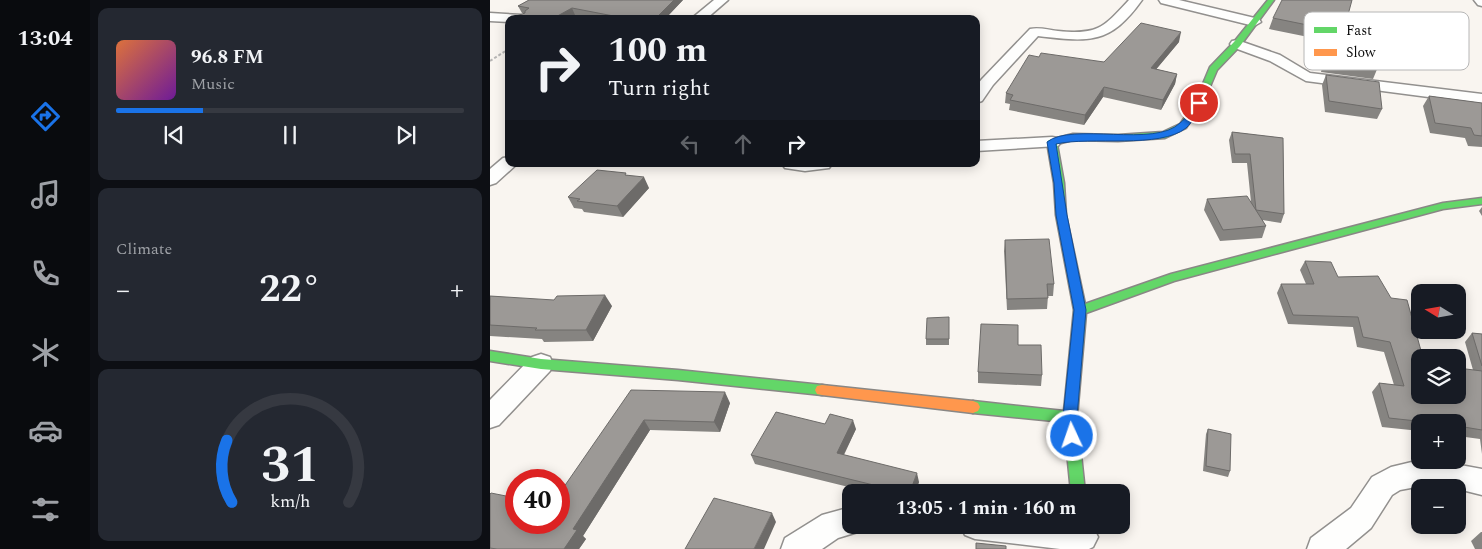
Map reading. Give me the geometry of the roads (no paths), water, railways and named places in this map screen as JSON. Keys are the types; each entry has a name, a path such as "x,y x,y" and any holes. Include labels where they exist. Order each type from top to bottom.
{"street":[{"path":"702,15 722,0"},
{"path":"980,92 987,82 1035,32 1074,35 1097,34 1108,29 1136,0"},
{"path":"1165,0 1254,22"},
{"path":"980,146 1052,142 1073,137 1118,138 1164,135 1183,126 1199,103 1212,69 1238,44 1271,0"},
{"path":"490,17 505,18"},
{"path":"1238,44 1275,58 1306,77 1482,99"},
{"path":"1052,142 1059,183 1061,215 1080,310 1070,417 1077,484"},
{"path":"490,179 505,166"},
{"path":"1080,310 1171,278 1443,206 1482,201"},
{"path":"490,356 541,364 678,375 1070,417"},
{"path":"490,417 541,364"},
{"path":"1322,549 1360,518 1382,486 1395,478 1412,474 1453,477 1482,482"},
{"path":"796,549 832,525 842,523"},
{"path":"1057,534 1084,537"}]}
